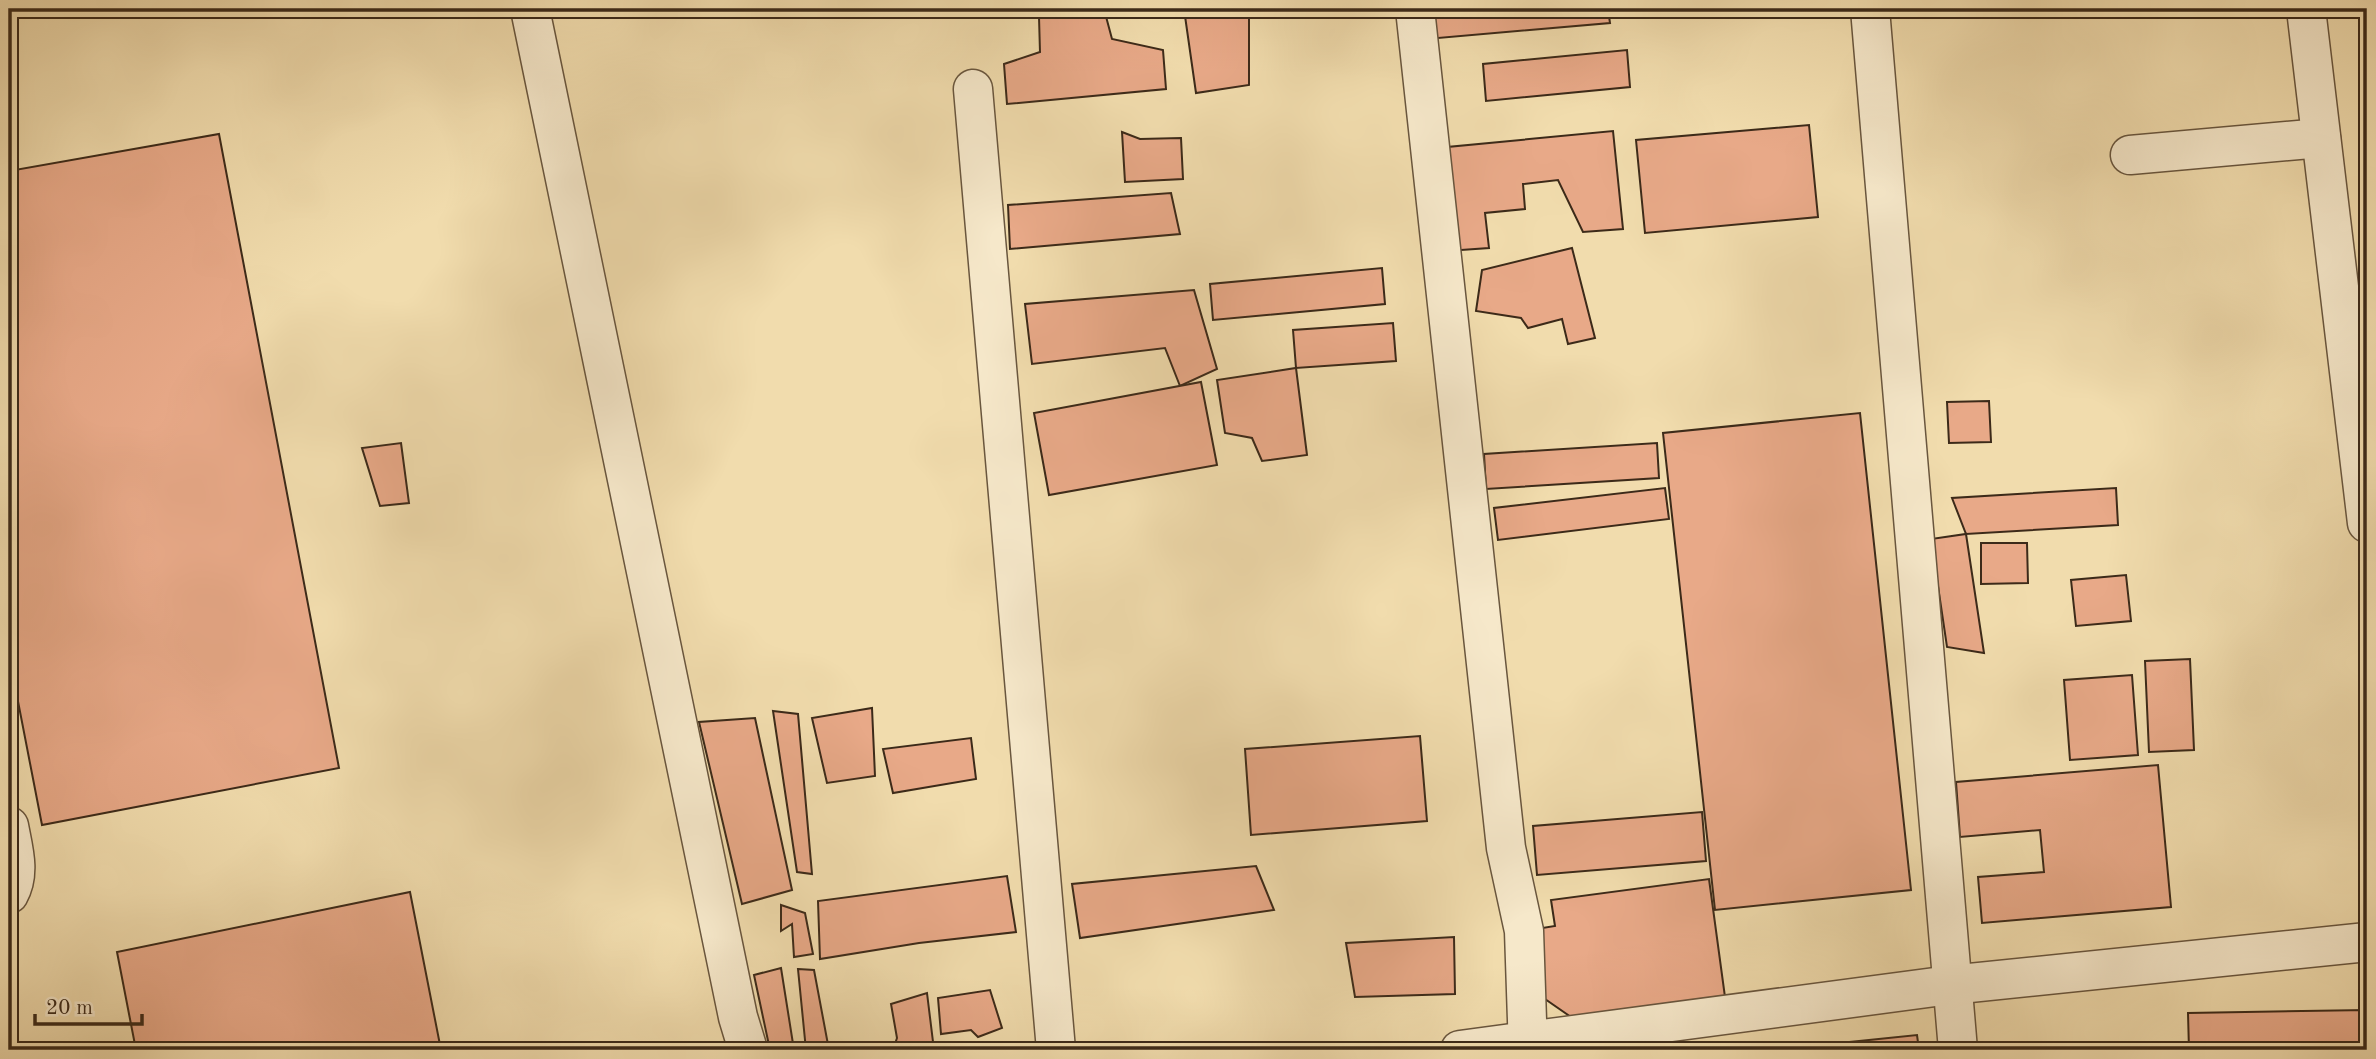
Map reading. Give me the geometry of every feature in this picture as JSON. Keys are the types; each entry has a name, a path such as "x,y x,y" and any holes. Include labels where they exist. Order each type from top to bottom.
{"street":[{"path":"530,9 738,1017 748,1050"},
{"path":"1415,9 1506,848 1524,931 1527,1046"},
{"path":"1870,9 1950,985 1958,1050"},
{"path":"2306,9 2367,523"},
{"path":"973,89 1056,1050"},
{"path":"2130,155 2321,138"},
{"path":"9,826 16,862 13,887 9,894"},
{"path":"1460,1050 1527,1046 1950,985 2367,942"}],"building":[{"path":"1104,9 1112,39 1163,50 1166,89 1007,104 1004,64 1040,52 1039,17"},
{"path":"1184,9 1249,9 1249,85 1196,93"},
{"path":"1424,9 1608,9 1610,23 1427,39"},
{"path":"1627,50 1630,87 1486,101 1483,64"},
{"path":"1809,125 1818,217 1645,233 1636,140"},
{"path":"1613,131 1623,229 1583,232 1558,180 1523,184 1525,209 1485,213 1489,248 1447,251 1437,148"},
{"path":"1122,132 1140,139 1181,138 1183,179 1125,182"},
{"path":"219,134 339,768 42,825 9,655 9,171"},
{"path":"1171,193 1180,234 1010,249 1008,205"},
{"path":"1572,248 1595,338 1568,344 1562,319 1528,328 1521,318 1476,311 1482,270"},
{"path":"1382,268 1385,304 1213,320 1210,284"},
{"path":"1194,290 1217,369 1180,386 1165,348 1032,364 1025,304"},
{"path":"1393,323 1396,361 1296,368 1293,330"},
{"path":"1296,368 1307,455 1262,461 1252,438 1225,433 1217,380"},
{"path":"1201,382 1217,465 1049,495 1034,413"},
{"path":"1989,401 1991,442 1949,443 1947,402"},
{"path":"1860,413 1911,890 1715,910 1663,433"},
{"path":"401,443 409,503 380,506 362,448"},
{"path":"1657,443 1659,478 1486,489 1484,454"},
{"path":"1665,488 1669,519 1498,540 1494,508"},
{"path":"2116,488 2118,525 1966,534 1952,498"},
{"path":"1966,534 1984,653 1947,647 1931,539"},
{"path":"1981,543 2027,543 2028,583 1981,584"},
{"path":"2126,575 2131,621 2076,626 2071,580"},
{"path":"2190,659 2194,750 2149,752 2145,661"},
{"path":"2132,675 2138,755 2070,760 2064,680"},
{"path":"872,708 875,776 827,783 812,718"},
{"path":"773,711 798,714 812,874 797,872"},
{"path":"755,718 792,890 742,904 699,722"},
{"path":"1420,736 1427,821 1251,835 1245,749"},
{"path":"971,738 976,779 893,793 883,749"},
{"path":"2158,765 2171,907 1982,923 1978,877 2044,872 2040,830 1960,837 1956,782"},
{"path":"1702,812 1706,861 1537,875 1533,826"},
{"path":"1256,866 1274,910 1080,938 1072,884"},
{"path":"1007,876 1016,932 919,943 820,959 818,901"},
{"path":"1709,879 1725,997 1571,1017 1532,990 1524,931 1555,926 1551,900"},
{"path":"410,892 441,1050 136,1050 117,952"},
{"path":"781,905 805,913 813,954 794,957 792,924 781,931"},
{"path":"1454,937 1455,994 1355,997 1346,943"},
{"path":"781,968 794,1050 770,1050 754,975"},
{"path":"798,969 814,970 829,1050 806,1050"},
{"path":"990,990 1002,1028 978,1037 971,1030 941,1034 938,998"},
{"path":"927,993 934,1050 893,1050 897,1038 891,1004"},
{"path":"2367,1010 2367,1050 2189,1050 2188,1013"},
{"path":"1917,1035 1919,1050 1772,1050"}]}
